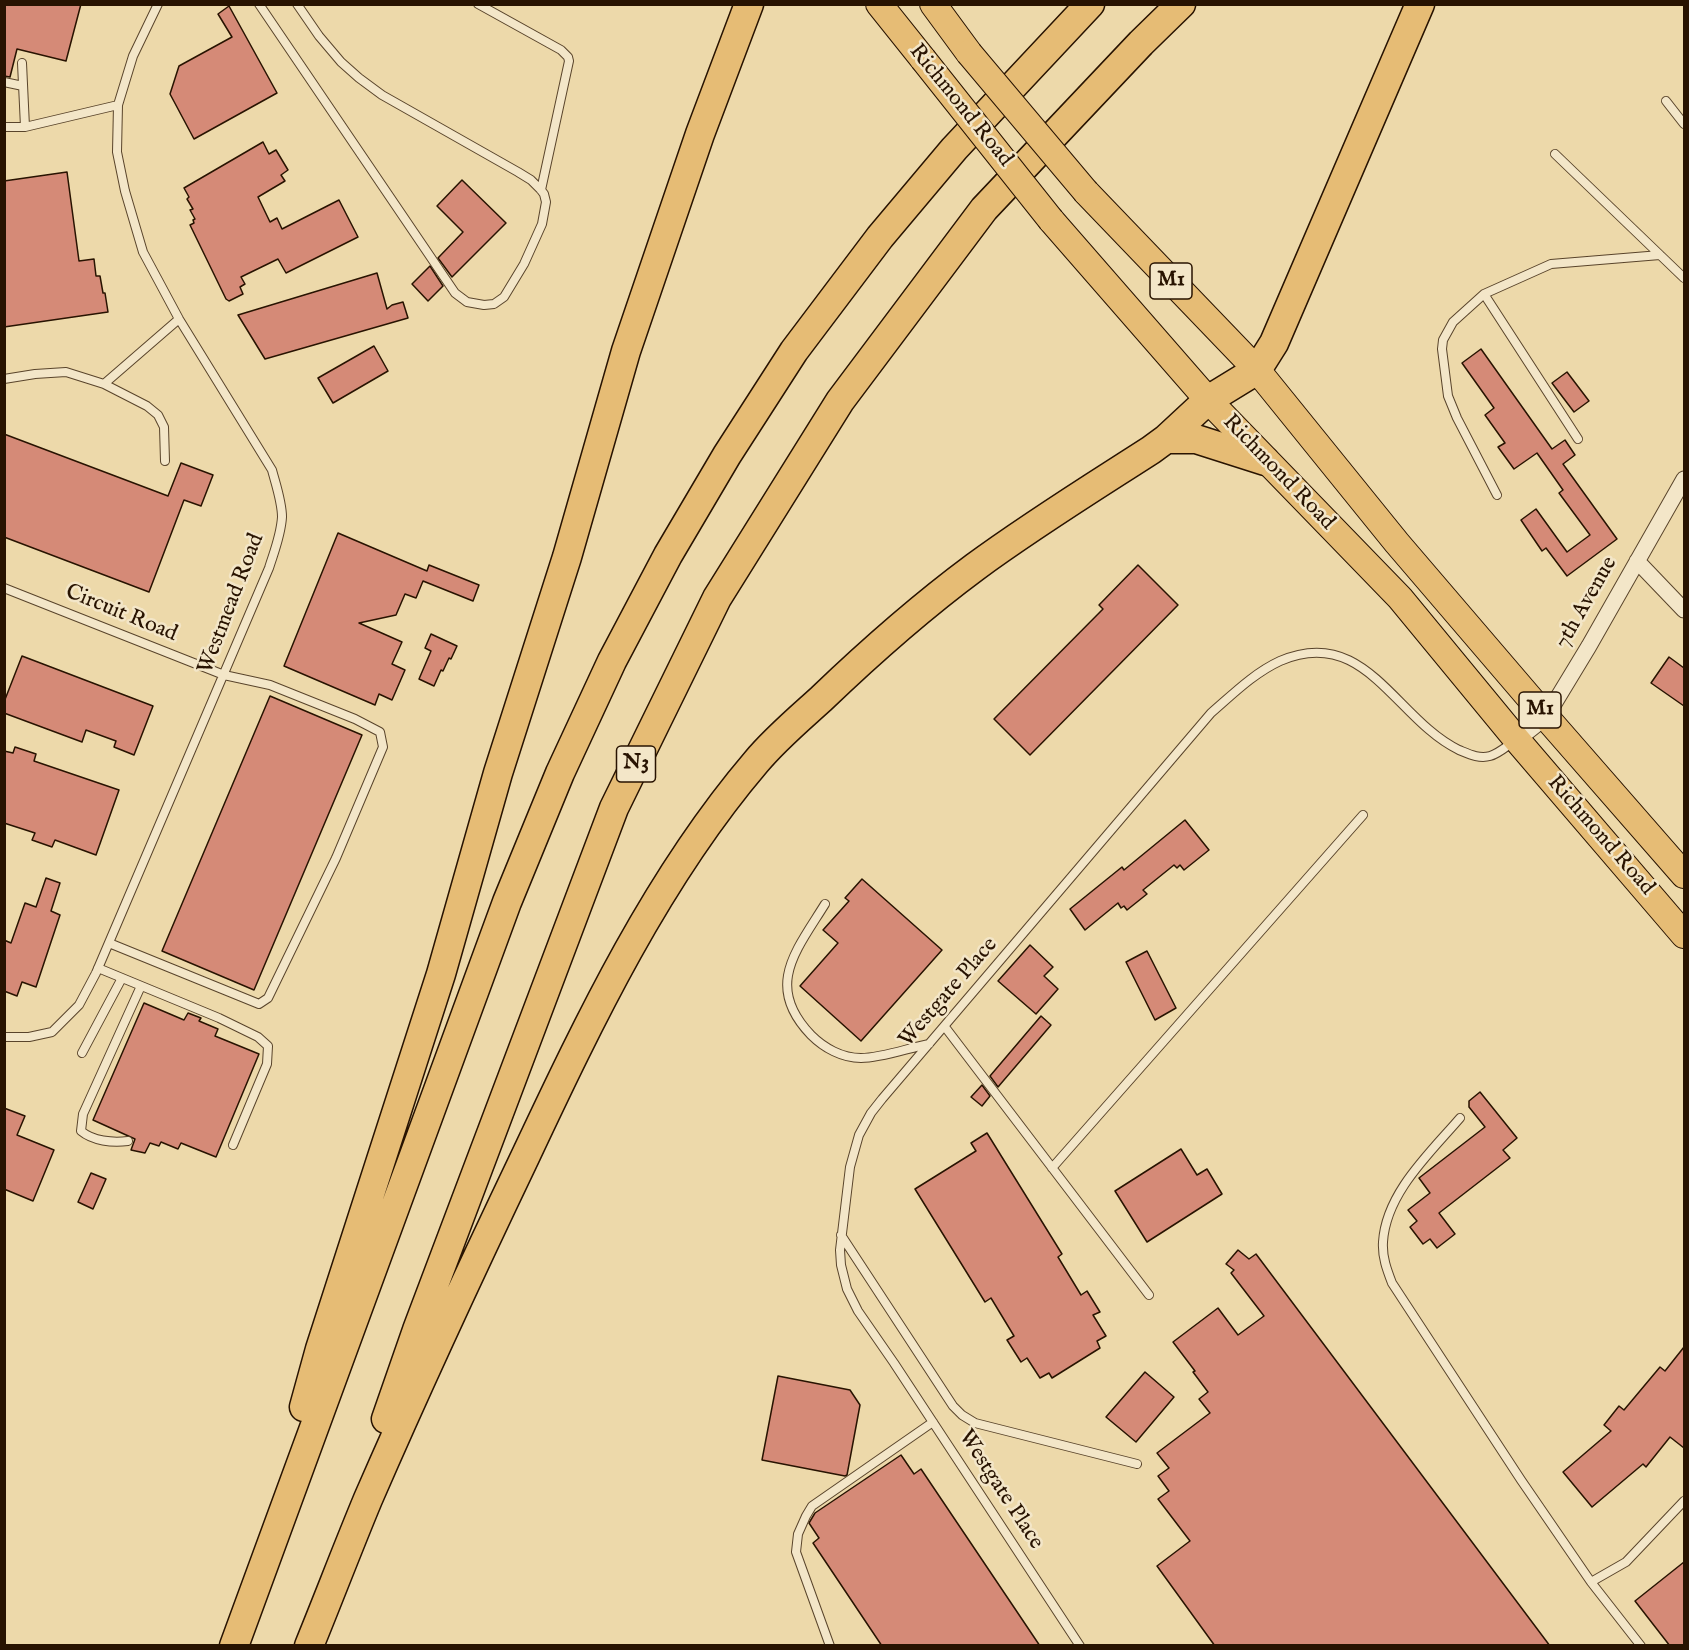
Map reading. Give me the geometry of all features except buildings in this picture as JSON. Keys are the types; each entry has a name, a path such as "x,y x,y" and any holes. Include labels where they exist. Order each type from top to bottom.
{"highway":[{"path":"238,1634 320,1349 441,974 498,773 567,557 626,351 700,135 749,4"},
{"name":"Richmond Road","path":"879,4 1051,220 1208,400 1400,598 1517,740 1684,935"},
{"name":"Richmond Road","path":"933,4 969,53 1086,192 1257,370 1397,543 1684,875"},
{"path":"238,1634 507,902 565,763 612,661 662,566 727,455 794,351 880,237 954,149 1090,4"},
{"name":"N3","path":"308,1646 417,1330 614,808 717,598 840,401 984,209 1181,4"},
{"path":"308,1646 368,1499 473,1266 559,1085 622,962 704,828 758,759 898,628 960,578 1024,532 1151,450 1208,400 1257,370 1274,343 1420,4"},
{"path":"1166,439 1196,439 1265,461"}],"street":[{"name":"7th Avenue","path":"1517,740 1546,717 1684,479"},
{"path":"1637,561 1684,610"}],"lane":[{"name":"Westmead Road","path":"4,1037 29,1037 52,1032 79,1005 99,968 269,568 282,516 272,470 179,319 143,252 125,191 117,152 118,105 133,56 158,4"},
{"path":"259,4 448,283 467,302 494,304 504,297 524,264 542,224 546,202 541,190 518,172 382,95 367,84 341,62 319,36 297,4"},
{"path":"478,4 561,50 568,57 541,190"},
{"path":"22,63 25,127"},
{"path":"4,82 23,86"},
{"path":"1666,101 1684,124"},
{"path":"4,127 25,127 118,105"},
{"path":"1555,154 1684,278"},
{"path":"1497,495 1448,396 1442,349 1443,340 1453,322 1484,294 1551,264 1660,255"},
{"path":"1484,294 1578,439"},
{"path":"104,384 179,319"},
{"path":"4,379 66,372 104,384 147,406 158,415 164,427 165,461"},
{"name":"Circuit Road","path":"4,588 224,675 270,685 355,719 380,732 383,747 340,848 268,998 259,1004 110,942"},
{"name":"Westgate Place","path":"1080,1646 858,1311 847,1289 841,1265 841,1235 850,1167 859,1135 871,1113 1212,713 1262,670 1282,660 1310,653 1326,652 1345,657 1368,671 1429,730 1454,747 1473,756 1491,756 1517,740"},
{"path":"1052,1168 1363,815"},
{"path":"825,904 802,942 789,971 786,990 794,1015 819,1043 842,1055 868,1057 929,1044"},
{"path":"99,968 219,1018 258,1037 268,1046 267,1064 233,1145"},
{"path":"82,1053 122,978"},
{"path":"128,1141 117,1142 88,1137 81,1131 83,1114 141,986"},
{"path":"945,1027 1149,1296"},
{"path":"1460,1118 1415,1172 1394,1204 1385,1229 1383,1244 1385,1264 1392,1283 1521,1480 1591,1582 1641,1646"},
{"path":"841,1235 953,1406 962,1415 975,1423 1137,1464"},
{"path":"830,1646 796,1552 798,1534 812,1506 933,1422"},
{"path":"1591,1582 1626,1562 1684,1501"}]}
